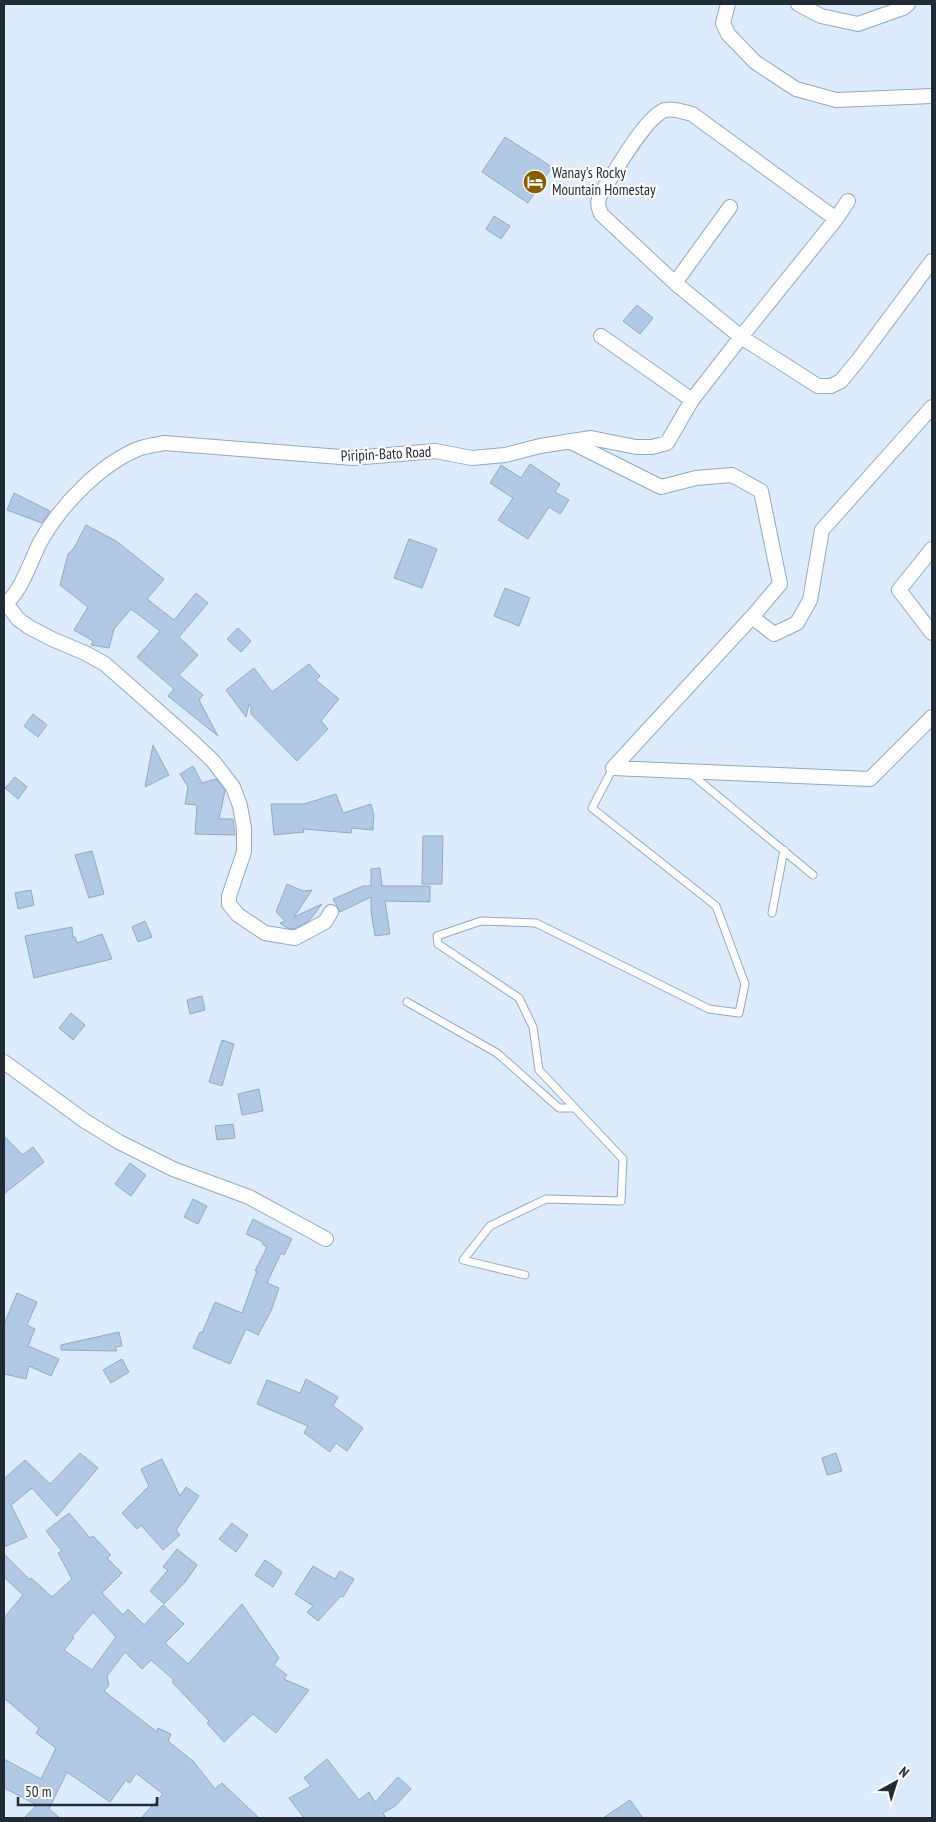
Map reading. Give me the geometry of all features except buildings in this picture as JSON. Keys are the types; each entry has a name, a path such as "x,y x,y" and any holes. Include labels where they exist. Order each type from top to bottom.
{"street":[{"path":"728,4 723,23 728,34 755,62 796,89 836,100 932,96"},
{"path":"798,4 820,16 858,24 903,8 908,4"},
{"path":"836,219 692,114 672,109 663,111 647,124 603,190 597,204 601,214 675,283 741,336 818,386 831,386 841,381 860,359 932,261"},
{"name":"Piripin-Bato Road","path":"5,603 14,595 42,538 66,505 100,471 140,448 164,443 353,458 435,451 472,458 505,455 540,446 591,438 636,447 652,448 667,443 692,400 741,336 836,219 848,201"},
{"path":"675,283 730,207"},
{"path":"601,336 692,400"},
{"path":"752,617 774,634 798,623 810,600 822,530 932,407"},
{"path":"569,441 661,487 696,478 732,475 761,491 780,584 613,768"},
{"path":"932,550 899,590 932,633"},
{"path":"5,603 18,619 28,627 85,652 105,664 199,747 213,761 233,787 240,806 244,828 244,852 229,896 229,904 238,915 265,933 295,938 325,922 331,912"},
{"path":"613,768 870,779 932,718"},
{"path":"4,1062 70,1112 119,1142 173,1169 249,1197 326,1239"}],"lane":[{"path":"525,1275 463,1260 490,1226 546,1199 621,1201 623,1159 539,1070 533,1027 519,998 438,944 437,936 481,921 536,923 709,1009 739,1013 745,984 716,906 592,808 613,768"},
{"path":"687,772 813,875"},
{"path":"772,913 784,850"},
{"path":"407,1002 497,1053 558,1108 575,1108"}],"place":[{"name":"Wanay's Rocky Mountain Homestay","path":"535,182"}]}
